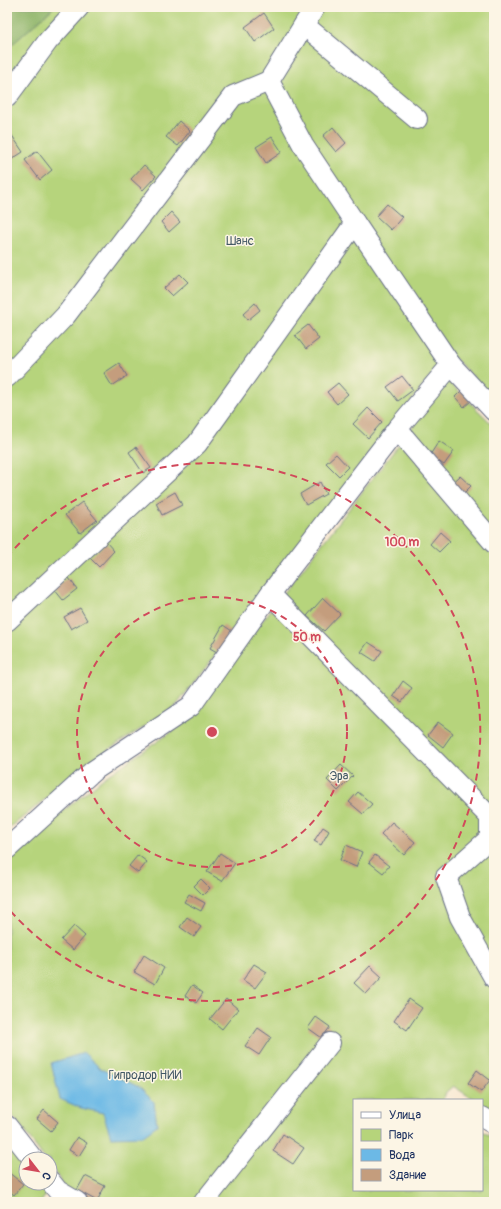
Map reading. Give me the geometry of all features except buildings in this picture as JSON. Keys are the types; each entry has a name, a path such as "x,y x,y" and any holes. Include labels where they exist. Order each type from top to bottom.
{"street":[{"path":"7,97 48,41 79,7"},
{"path":"7,377 66,315 233,96 269,81 311,12 417,119"},
{"path":"269,81 303,145 451,365 494,410"},
{"path":"7,621 196,444 355,223"},
{"path":"7,849 93,771 191,706 270,594 397,429 451,365"},
{"path":"397,429 494,543"},
{"path":"270,594 490,817 490,838 446,877 460,917 494,978"},
{"path":"204,1202 330,1043"},
{"path":"483,1118 494,1124"},
{"path":"7,1126 27,1151"},
{"path":"53,1192 76,1202"}],"green space":[{"path":"7,7 54,7 7,49"},
{"name":"Шанс","path":"54,7 494,7 494,399 449,352 175,707 99,756 7,830 7,49"},
{"name":"Эра","path":"448,381 494,426 494,1112 483,1105 483,1099 473,1099 453,1086 446,1092 443,1099 353,1099 353,1191 483,1191 483,1132 494,1138 494,1202 59,1202 67,1189 58,1177 58,1151 39,1151 7,1108 7,861 14,851 105,777 182,725"},
{"path":"7,1144 18,1157 18,1191 48,1192 41,1202 7,1202"}],"water":[{"path":"84,1053 101,1069 139,1087 154,1102 157,1125 142,1136 111,1137 103,1113 81,1108 60,1099 51,1063"}],"park label":[{"name":"Гипродор НИИ","path":"145,1075"}]}
